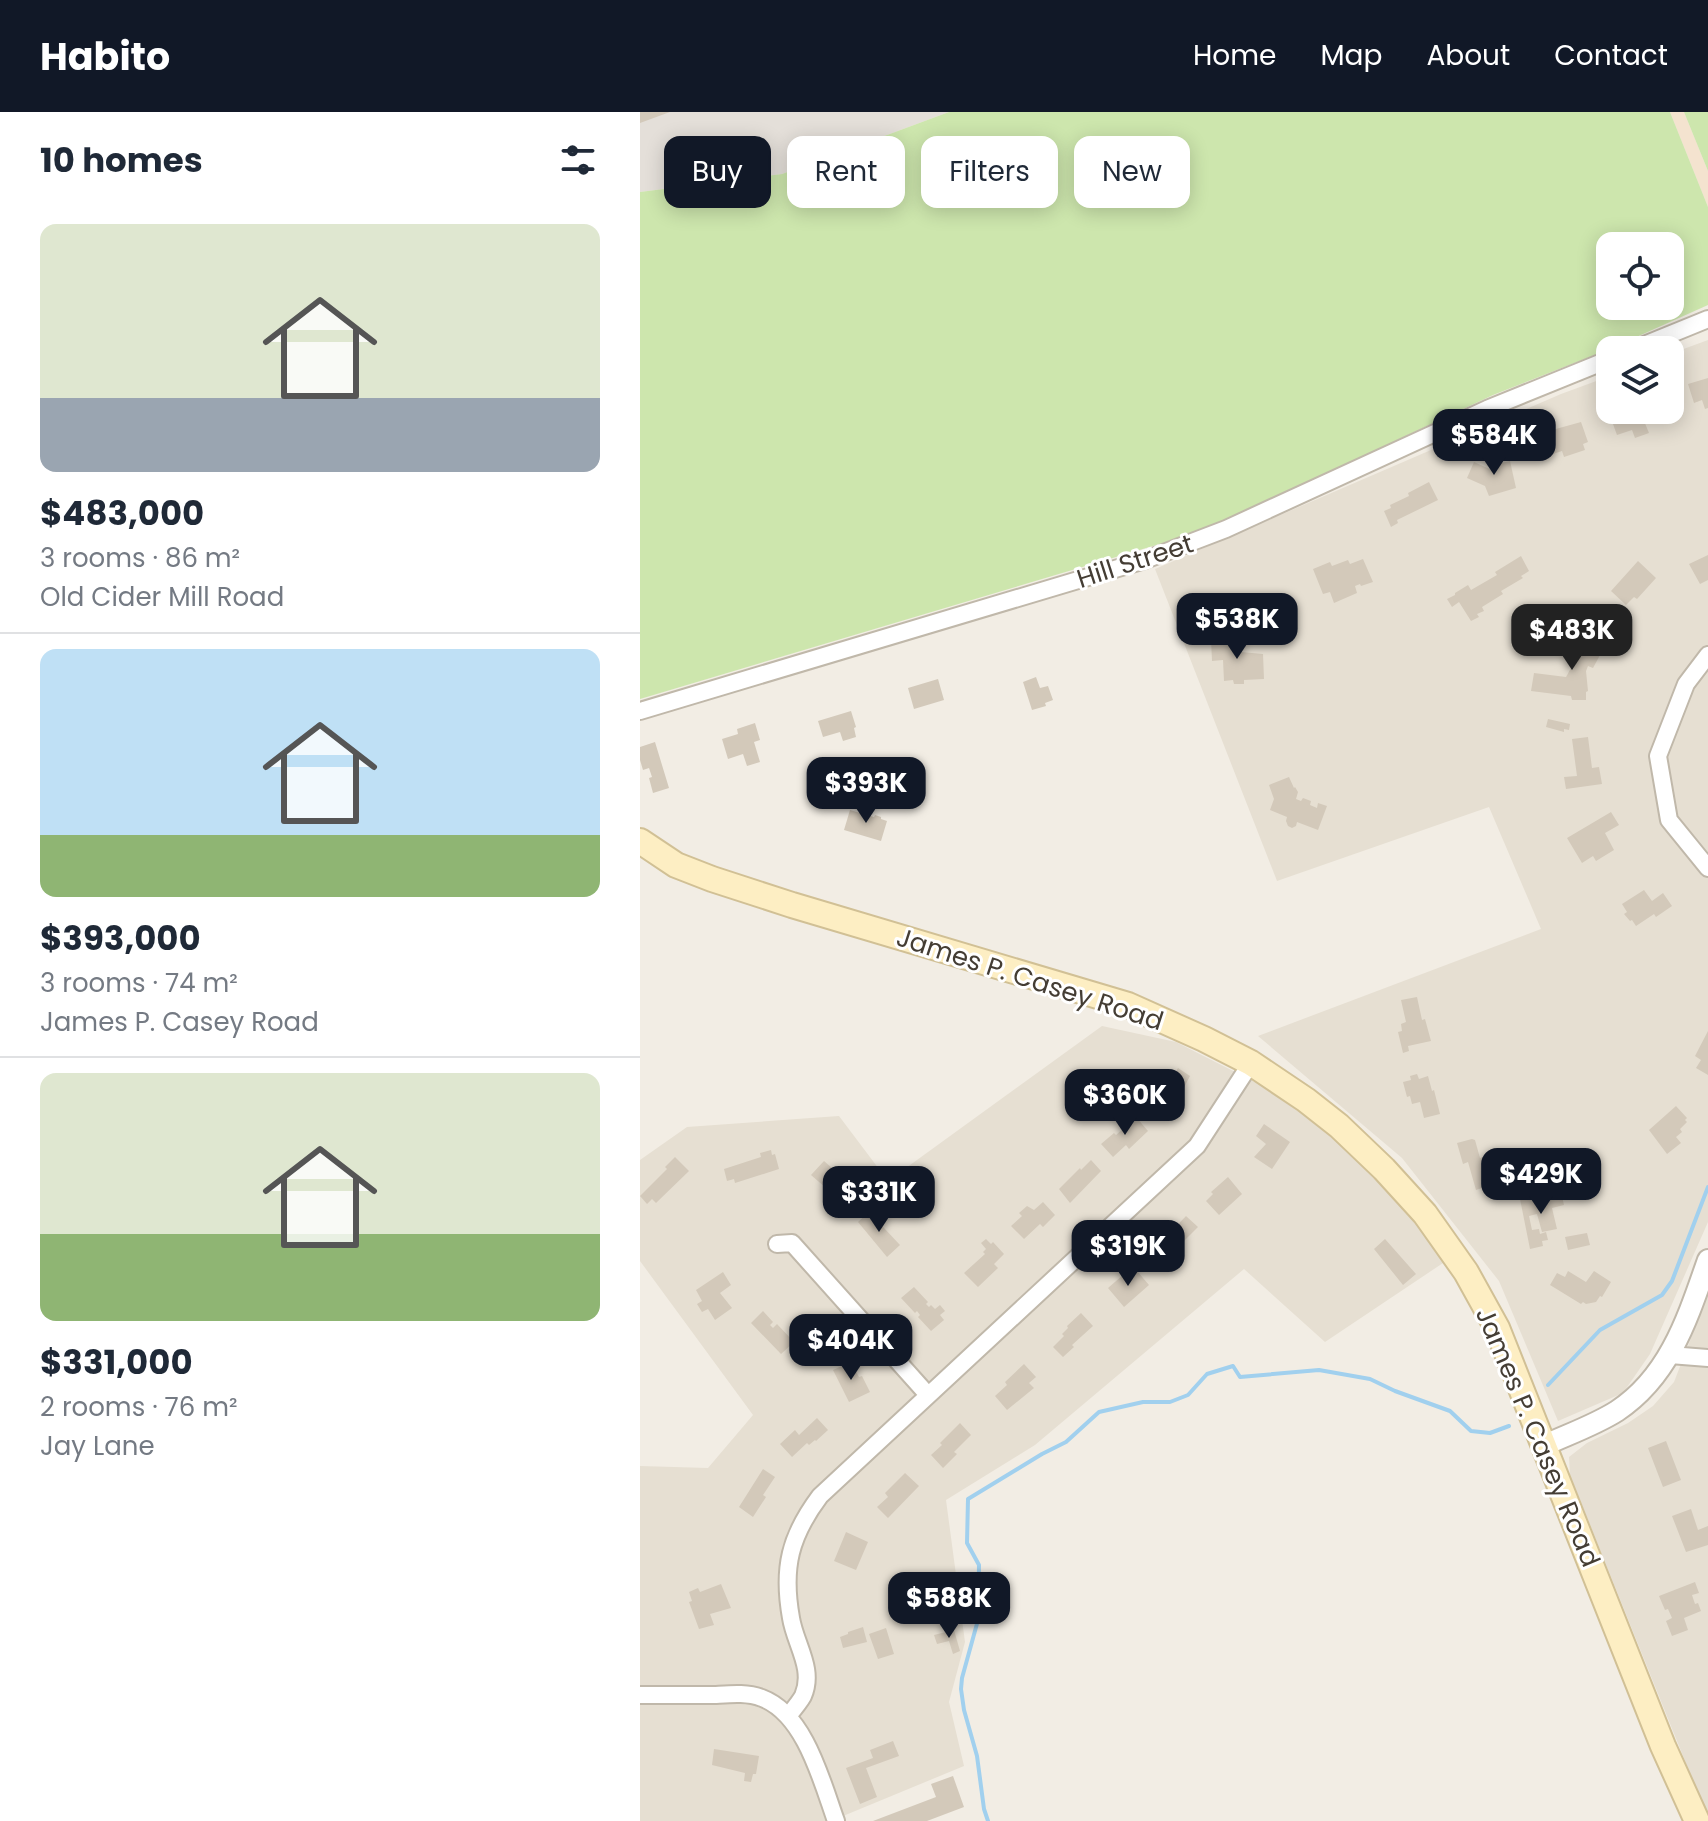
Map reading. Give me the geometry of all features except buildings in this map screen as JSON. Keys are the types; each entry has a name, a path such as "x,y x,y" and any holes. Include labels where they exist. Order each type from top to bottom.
{"main road":[{"name":"James P. Casey Road","path":"640,841 676,865 715,880 1128,1005 1251,1063 1339,1126 1425,1214 1466,1272 1497,1328 1663,1746 1697,1821"}],"street":[{"path":"1666,336 1708,319"},
{"name":"Hill Street","path":"640,711 1145,560 1226,529 1487,409 1596,365"},
{"path":"1708,655 1686,684 1658,756 1669,820 1708,868"},
{"path":"788,1716 803,1695 807,1670 791,1621 787,1591 789,1561 795,1536 804,1518 820,1496 1197,1146 1251,1063"},
{"path":"777,1244 792,1243 928,1395"},
{"path":"1545,1445 1601,1420 1627,1404 1652,1380 1670,1355 1708,1260"},
{"path":"1670,1355 1708,1358"},
{"path":"640,1695 744,1694 763,1698 788,1716 805,1740 836,1821"}],"shaded area":[{"path":"640,112 949,112 884,136 787,136 787,172 771,175 771,136 664,136 664,189 640,192"},
{"path":"1670,112 1684,112 1708,171 1708,207"},
{"path":"1708,340 1708,1222 1650,1354 1623,1393 1558,1421 1499,1281 1402,1158 1258,1036 1541,929 1489,807 1277,881 1155,569 1596,381 1596,424 1684,424 1684,349"},
{"path":"1102,1026 1176,1042 1300,1105 1385,1181 1446,1261 1325,1342 1244,1269 1035,1445 946,1500 965,1642 949,1702 964,1766 831,1821 640,1821 640,1466 708,1468 753,1415 640,1261 640,1160 687,1127 839,1116 888,1181"},
{"path":"1708,1294 1708,1818 1570,1475 1569,1457 1587,1443 1628,1423 1653,1406 1674,1382"}],"green space":[{"path":"949,112 1670,112 1708,207 1708,305 1684,316 1684,232 1596,232 1596,320 1674,320 1639,336 1596,336 1596,355 1493,395 1229,519 1163,543 640,699 640,192 664,189 664,208 771,208 771,175 787,172 787,208 905,208 905,136 884,136"},
{"path":"1684,112 1708,112 1708,171"}],"waterway":[{"path":"1548,1385 1600,1330 1662,1295 1672,1281 1708,1187"},
{"path":"988,1821 961,1689 978,1620 979,1565 967,1543 968,1499 1066,1442 1099,1412 1143,1402 1170,1402 1188,1395 1207,1374 1233,1366 1240,1377 1319,1370 1370,1379 1450,1411 1471,1431 1490,1433 1509,1426"}]}
